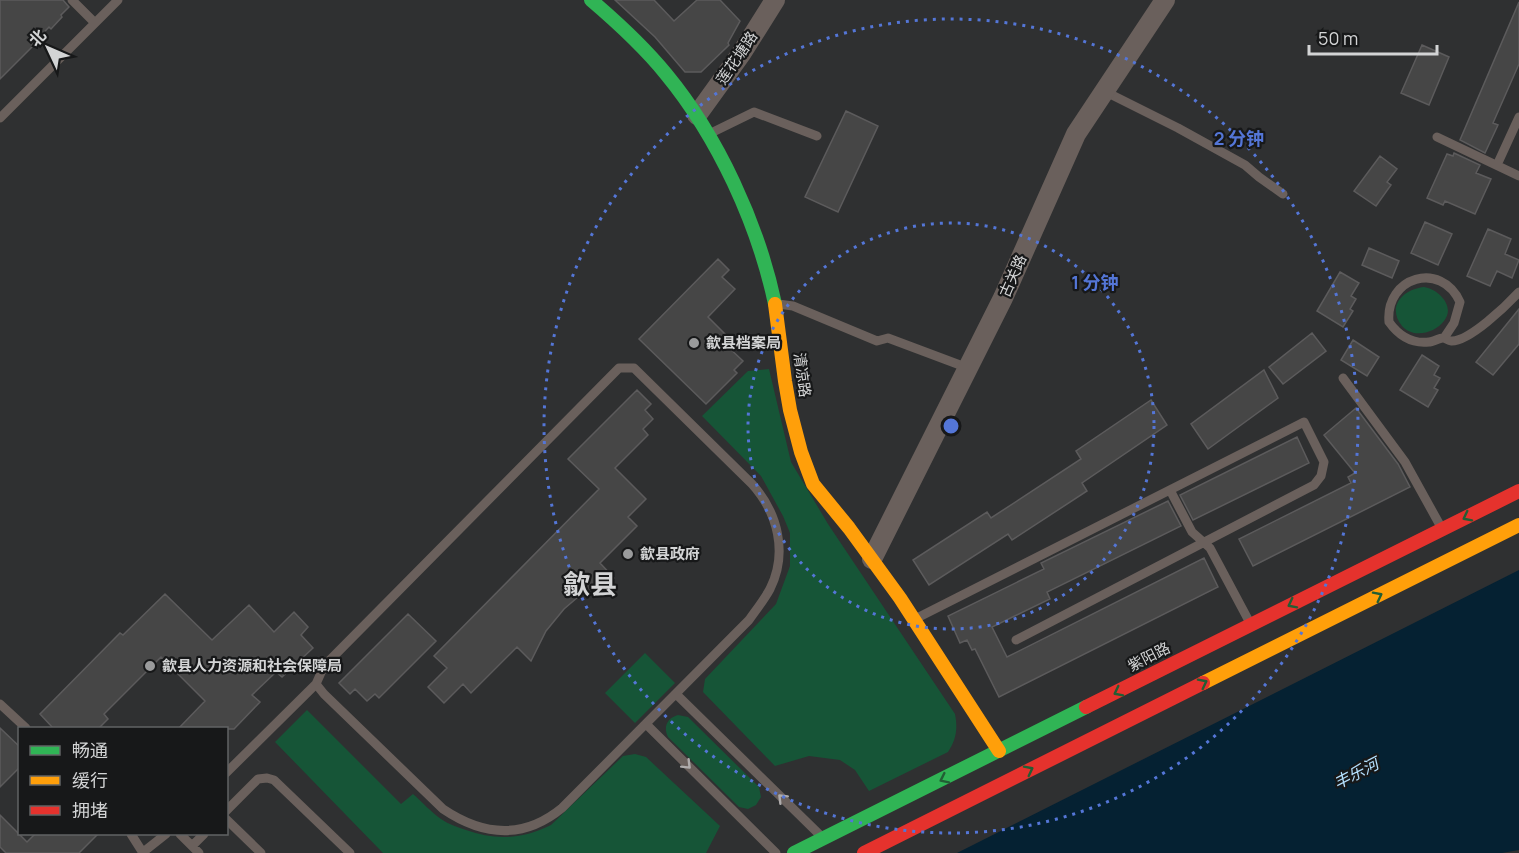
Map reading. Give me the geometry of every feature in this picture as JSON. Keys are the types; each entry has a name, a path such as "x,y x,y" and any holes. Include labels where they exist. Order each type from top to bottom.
{"main road":[{"name":"清凉路","path":"591,0 645,49 681,92 709,134 731,175 768,275 780,333 792,418 812,483 914,619 999,751"},
{"name":"紫阳路","path":"794,853 1519,490"},
{"path":"864,853 1519,525"}],"street":[{"name":"莲花塘路","path":"697,115 741,54 775,0"},
{"name":"古关路","path":"872,560 1003,298 1076,134 1164,0"}],"lane":[{"path":"72,0 95,23"},
{"path":"1,114 118,0"},
{"path":"1104,91 1245,165 1284,194"},
{"path":"709,134 754,112 817,136"},
{"path":"1497,165 1519,117"},
{"path":"1437,137 1519,176"},
{"path":"1444,338 1458,313 1460,303 1457,296 1447,284 1430,278 1420,278 1406,283 1392,300 1389,307 1389,322 1394,330 1409,340 1427,343 1444,338 1452,342 1460,340 1494,317 1519,292"},
{"path":"775,304 793,306 876,341 888,338 968,368"},
{"path":"228,771 316,684 324,666 619,368 634,368 761,495 774,519 779,547 777,570 765,597 749,620 562,808 544,821 522,829 498,831 474,826 452,816 316,684"},
{"path":"1343,378 1404,462 1442,529"},
{"path":"914,619 1304,422 1324,462 1321,476 1314,485 1016,639"},
{"path":"1170,490 1192,532 1210,548 1251,625"},
{"path":"676,693 824,839"},
{"path":"0,704 24,727"},
{"path":"646,724 776,853"},
{"path":"228,809 258,779 274,780 350,853"},
{"path":"228,821 261,853"},
{"path":"132,835 143,853 165,835"},
{"path":"181,835 195,849 203,835"}],"green space":[{"path":"1424,287 1435,291 1444,299 1447,304 1447,315 1435,329 1424,333 1412,332 1402,326 1398,319 1397,305 1399,300 1410,291"},
{"path":"769,369 791,462 828,524 955,714 956,734 948,752 869,791 855,770 840,760 809,756 775,766 703,692 705,679 776,604 790,566 790,533 761,476 702,416 748,371"},
{"path":"645,653 675,683 635,723 605,693"},
{"path":"307,710 401,804 413,794 444,821 477,834 499,837 520,836 551,825 623,756 635,754 646,757 720,826 706,853 383,853 275,742"},
{"path":"678,715 688,717 759,787 761,797 756,805 748,809 739,807 668,737 667,723"}],"water":[{"name":"丰乐河","path":"1519,570 1519,850 1502,853 957,853"}],"building":[{"path":"0,0 63,0 69,7 51,29 49,27 0,79"},
{"path":"615,0 654,0 674,21 697,0 720,0 740,21 729,45 701,72 685,72 655,37"},
{"path":"1519,2 1519,64 1493,123 1498,125 1485,153 1460,140"},
{"path":"1422,45 1449,57 1429,105 1401,93"},
{"path":"846,111 878,126 838,212 805,197"},
{"path":"1454,153 1480,165 1476,173 1491,179 1475,214 1445,201 1443,205 1427,198 1447,154 1453,156"},
{"path":"1380,156 1397,169 1387,182 1391,185 1376,206 1354,191"},
{"path":"1425,222 1452,234 1438,265 1411,253"},
{"path":"1488,229 1511,239 1505,254 1519,260 1512,278 1497,271 1490,286 1467,276"},
{"path":"1369,248 1399,261 1392,278 1362,265"},
{"path":"718,259 729,270 722,277 735,289 708,317 731,340 726,345 743,361 734,370 737,373 706,404 639,339"},
{"path":"1340,272 1359,283 1351,296 1356,299 1350,309 1353,311 1343,327 1317,311"},
{"path":"1519,309 1519,344 1493,375 1476,362"},
{"path":"1312,333 1326,351 1283,384 1269,367"},
{"path":"1353,340 1379,357 1367,376 1341,360"},
{"path":"1422,355 1439,366 1434,375 1440,378 1434,388 1438,390 1428,407 1400,390"},
{"path":"1264,370 1278,398 1208,449 1191,424"},
{"path":"637,390 651,404 645,410 653,419 643,429 648,435 615,468 646,499 628,517 637,526 600,563 614,578 593,587 564,609 546,631 531,661 517,647 471,693 463,684 444,703 428,687 447,668 434,656 599,489 568,459"},
{"path":"1151,400 1167,425 1082,483 1087,491 1012,540 1008,534 929,585 913,560 987,512 991,518 1081,459 1076,451"},
{"path":"1356,408 1398,464 1410,487 1253,566 1239,539 1351,483 1348,477 1355,473 1324,435"},
{"path":"1297,437 1309,463 1193,520 1180,495"},
{"path":"1168,501 1181,526 1047,592 1050,599 992,627 1007,657 1204,558 1218,587 999,697 975,649 972,650 967,640 960,643 948,616 1044,569 1041,563"},
{"path":"165,594 212,640 249,605 274,632 294,612 308,627 301,635 313,648 282,677 276,672 252,695 260,702 234,729 180,727 205,701 161,657 104,714 108,719 100,727 52,727 40,714 120,633 123,635"},
{"path":"408,614 436,641 379,698 375,694 367,701 355,689 350,694 339,683"},
{"path":"0,728 18,745 18,769 0,787"},
{"path":"0,815 27,842 34,835 97,835 79,853 6,853 0,847"}],"traffic: fast":[{"path":"591,0 658,64 703,125 747,213 768,274 775,304"},
{"path":"794,853 1086,707"}],"traffic: slow":[{"path":"775,304 790,410 801,452 813,484 849,528 900,598 999,751"},
{"path":"1203,683 1519,525"}],"traffic: jam":[{"path":"1086,707 1519,491"},
{"path":"864,853 1203,683"}],"place":[{"name":"歙县档案局","path":"694,343"},
{"name":"歙县政府","path":"628,554"},
{"name":"歙县人力资源和社会保障局","path":"150,666"}],"district":[{"name":"歙县","path":"590,585"}]}
